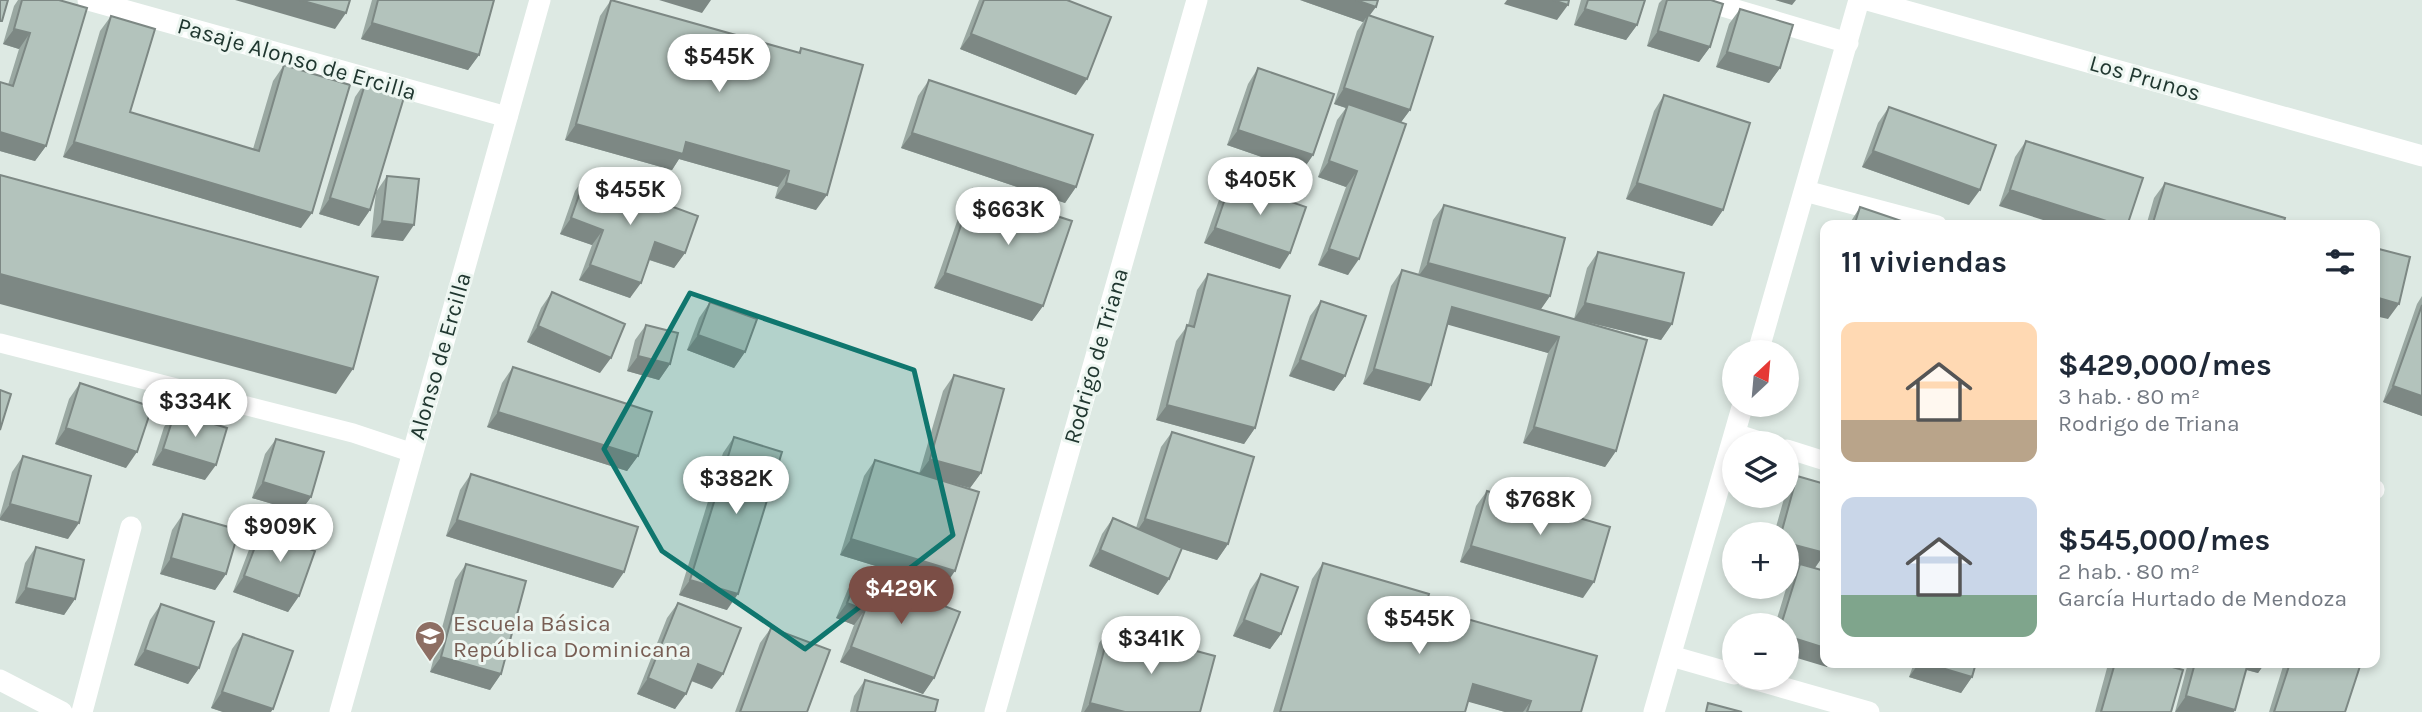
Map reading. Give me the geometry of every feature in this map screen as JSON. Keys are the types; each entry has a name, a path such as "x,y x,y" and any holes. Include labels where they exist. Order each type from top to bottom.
{"street":[{"name":"Pasaje Alonso de Ercilla","path":"88,0 507,117"},
{"name":"Alonso de Ercilla","path":"340,712 540,0"},
{"name":"Rodrigo de Triana","path":"995,712 1197,0"},
{"path":"1702,0 1847,43"},
{"path":"1762,340 1859,0"},
{"name":"Los Prunos","path":"1867,0 2422,156"},
{"path":"1805,191 1914,220"},
{"path":"1654,712 1722,478"},
{"path":"82,712 131,527"},
{"path":"1671,656 1722,671"},
{"path":"0,680 62,712"},
{"path":"1791,690 1869,712"}],"lane":[{"path":"0,342 353,433 413,453"},
{"path":"1799,453 1820,459"}],"highlighted area":[{"path":"690,293 914,370 953,535 805,649 662,551 604,449"}],"building":[{"path":"0,0 8,0 2,21 0,21"},
{"path":"22,0 59,0 87,8 46,146 0,132 0,82 13,86 30,33 14,29"},
{"path":"300,0 350,0 346,13"},
{"path":"378,0 494,0 479,55 372,23"},
{"path":"611,0 800,53 801,48 863,65 827,195 786,183 789,171 686,142 683,154 576,124"},
{"path":"984,0 1067,0 1111,17 1087,79 971,34"},
{"path":"1356,0 1378,0 1376,7"},
{"path":"1553,0 1569,0 1568,5"},
{"path":"1588,0 1645,0 1637,25 1585,9"},
{"path":"1667,0 1711,0 1723,4 1710,47 1658,31"},
{"path":"1740,9 1793,25 1780,68 1727,52"},
{"path":"1368,15 1433,37 1410,110 1344,88"},
{"path":"111,16 155,29 130,112 259,151 284,65 350,85 312,213 74,142"},
{"path":"1258,68 1334,94 1313,155 1238,130"},
{"path":"929,80 1093,135 1076,187 912,133"},
{"path":"366,81 405,94 370,210 330,198"},
{"path":"1664,95 1750,123 1723,210 1637,183"},
{"path":"1348,104 1406,124 1359,259 1329,249 1357,171 1329,161"},
{"path":"1889,107 1996,145 1980,190 1873,151"},
{"path":"2026,141 2143,178 2129,220 2103,220 2010,190"},
{"path":"0,175 378,277 353,369 0,274"},
{"path":"586,175 698,216 685,253 655,242 641,283 590,265 603,230 571,218"},
{"path":"387,176 419,179 414,225 382,221"},
{"path":"1231,181 1306,207 1290,253 1215,228"},
{"path":"2165,183 2285,218 2284,220 2154,220"},
{"path":"973,189 1072,221 1043,306 945,273"},
{"path":"1444,205 1565,238 1550,296 1428,263"},
{"path":"1860,207 1898,220 1856,220"},
{"path":"2380,249 2410,257 2399,304 2380,298"},
{"path":"1598,252 1684,273 1672,324 1585,303"},
{"path":"1402,270 1647,340 1616,451 1534,427 1559,337 1452,307 1431,385 1374,369"},
{"path":"1208,274 1290,296 1255,428 1167,405 1187,325 1194,327"},
{"path":"552,292 625,324 611,358 538,326"},
{"path":"1321,301 1366,316 1345,376 1300,360"},
{"path":"710,302 757,319 745,352 698,335"},
{"path":"2422,305 2422,396 2393,386"},
{"path":"646,325 678,333 670,364 638,356"},
{"path":"513,367 652,412 638,456 498,412"},
{"path":"954,375 1004,389 981,473 930,459"},
{"path":"80,383 152,407 137,452 66,428"},
{"path":"0,390 11,394 0,430"},
{"path":"175,412 227,428 216,465 163,449"},
{"path":"1172,432 1254,457 1228,544 1145,519"},
{"path":"734,437 782,452 738,594 690,580"},
{"path":"276,439 324,452 311,497 263,482"},
{"path":"23,456 91,476 79,523 10,504"},
{"path":"875,460 979,492 955,571 851,539"},
{"path":"471,474 638,527 624,572 457,520"},
{"path":"1799,477 1820,483 1820,552 1799,546 1799,522 1784,522 1788,508 1799,508"},
{"path":"1487,491 1610,527 1594,582 1471,546"},
{"path":"183,514 239,530 226,574 171,558"},
{"path":"1113,518 1182,548 1169,579 1100,550"},
{"path":"261,531 315,551 299,596 244,576"},
{"path":"36,547 84,560 75,599 26,588"},
{"path":"1323,563 1429,594 1425,607 1597,656 1581,712 1527,712 1531,701 1473,684 1465,712 1280,712"},
{"path":"466,564 526,581 501,674 441,657"},
{"path":"1800,564 1820,570 1820,646 1799,640 1799,613 1785,613 1789,599 1799,599"},
{"path":"859,573 960,612 934,678 851,647 865,610 847,603"},
{"path":"1261,574 1298,587 1281,634 1244,620"},
{"path":"678,603 741,628 723,674 698,664 686,694 648,678"},
{"path":"161,604 214,622 199,668 145,650"},
{"path":"771,628 830,650 807,712 740,712"},
{"path":"1110,628 1215,656 1200,712 1125,712 1090,703"},
{"path":"243,634 293,651 273,709 222,692"},
{"path":"1942,668 1975,668 1972,677"},
{"path":"2114,668 2183,670 2171,712 2101,712"},
{"path":"2194,668 2247,668 2235,710 2186,696"},
{"path":"2288,668 2359,668 2345,712 2274,712"},
{"path":"865,680 938,700 935,712 857,712"},
{"path":"1708,703 1742,712 1706,712"}],"place":[{"name":"Escuela Básica República Dominicana","path":"430,663"}]}
